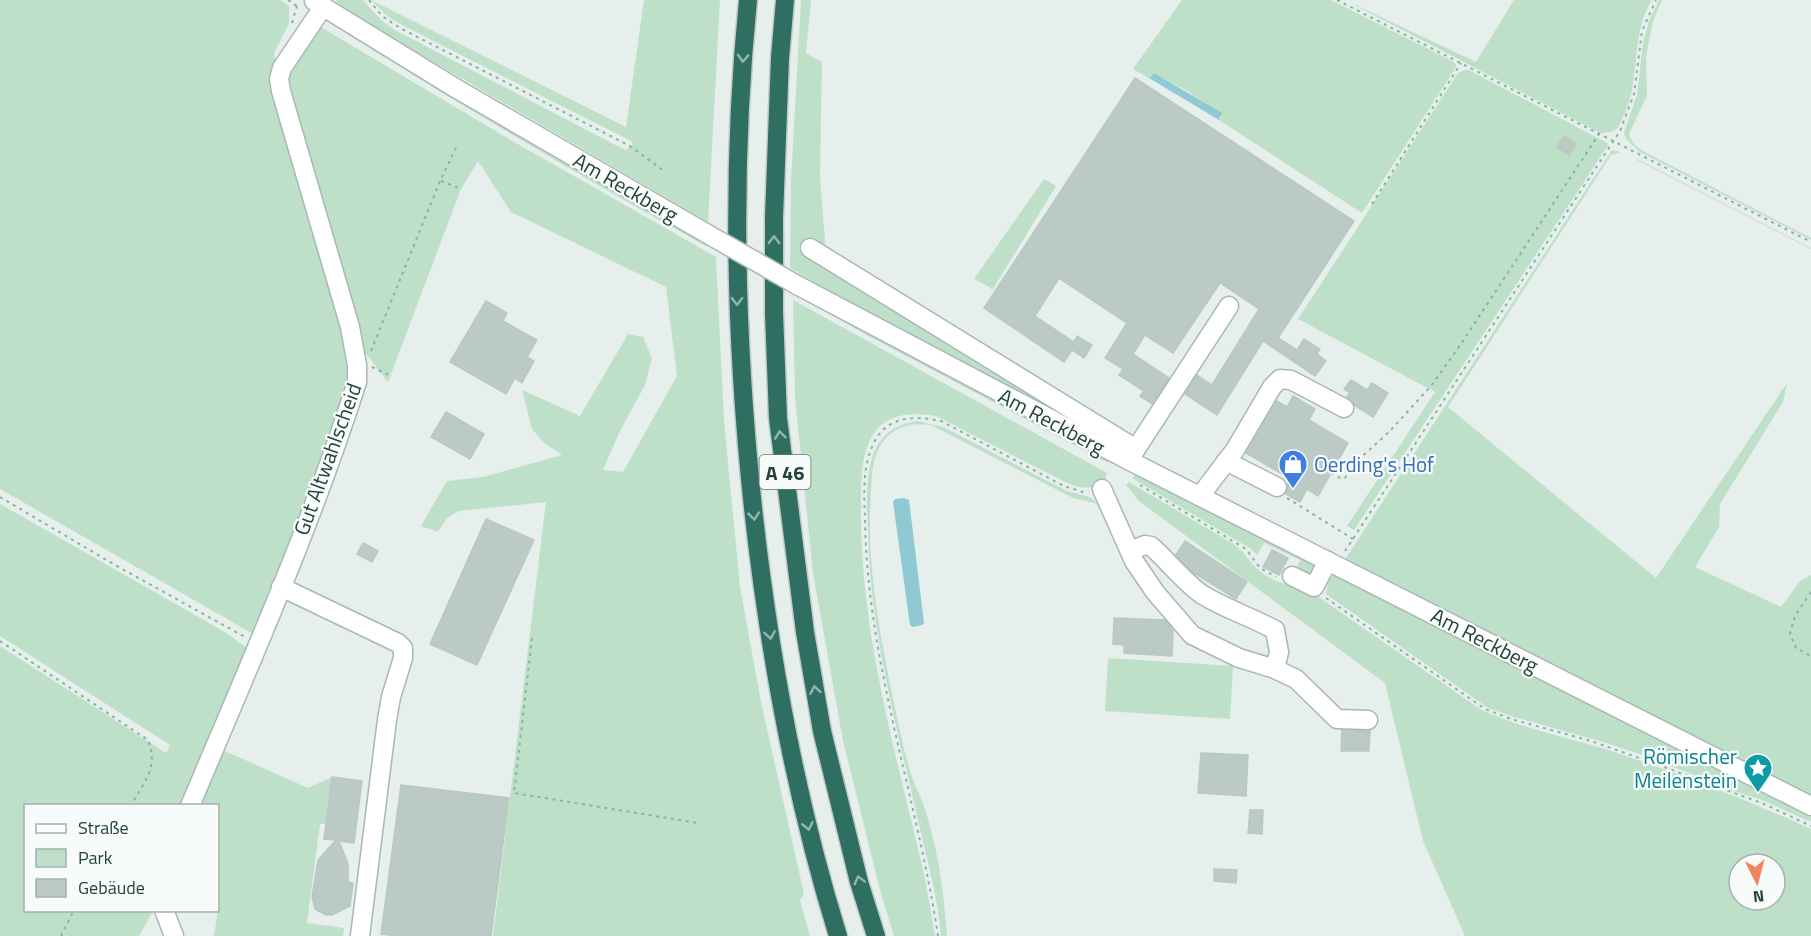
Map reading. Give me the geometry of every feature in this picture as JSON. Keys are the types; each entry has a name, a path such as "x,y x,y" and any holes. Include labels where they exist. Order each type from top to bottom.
{"highway":[{"name":"A 46","path":"748,0 742,54 738,158 737,310 744,420 761,577 788,741 823,887 838,936"},
{"name":"A 46","path":"785,0 780,58 774,217 774,313 778,418 805,632 822,731 859,882 876,936"}],"street":[{"name":"Am Reckberg","path":"317,3 477,100 711,236 935,360 1132,455 1200,496 1811,806"},
{"name":"Gut Altwahlscheid","path":"191,804 281,587 362,369 279,79 282,68 317,3"},
{"path":"810,248 1132,455 1228,306"},
{"path":"1200,496 1235,450 1272,387 1280,379 1291,380 1344,408"},
{"path":"1226,461 1277,487"},
{"path":"1102,489 1130,551 1155,592 1192,634 1239,658 1275,669 1296,679 1337,719 1368,720"},
{"path":"1130,551 1145,545 1151,546 1200,593 1227,609 1254,618 1275,630 1279,652 1275,669"},
{"path":"1285,577 1314,587 1332,563"},
{"path":"281,587 398,643 403,648 403,658 387,720 360,936"},
{"path":"165,912 174,936"}],"path":[{"path":"369,0 382,16 394,24 630,147 664,171"},
{"path":"1337,0 1811,242"},
{"path":"1332,563 1353,539 1614,141 1632,101 1639,43 1646,20 1656,0"},
{"path":"1372,204 1461,63"},
{"path":"1331,473 1345,478 1358,460 1389,432 1429,388 1461,344 1599,134"},
{"path":"391,376 362,369 440,181 456,148"},
{"path":"440,181 461,189"},
{"path":"938,936 873,626 867,580 865,515 866,476 872,448 877,437 890,425 899,420 924,417 941,422 1064,486 1084,493 1102,489"},
{"path":"1139,484 1246,549 1260,568 1285,577"},
{"path":"0,497 115,565 258,644"},
{"path":"1293,502 1353,539"},
{"path":"1811,592 1795,616 1790,634 1796,648 1811,656"},
{"path":"1326,598 1485,709 1511,719 1591,741 1659,765 1764,804 1811,826"},
{"path":"532,638 514,793 698,823"},
{"path":"0,641 148,740 153,754 153,763 132,804"},
{"path":"61,936 73,912"}],"green space":[{"path":"0,0 280,0 289,6 289,24 274,53 331,280 352,377 257,636 0,489"},
{"path":"336,0 363,0 381,20 395,30 625,150 633,145 631,141 402,25 387,16 371,0 626,127 644,0 720,0 708,222 341,8"},
{"path":"801,0 811,0 806,53 822,62 820,176 826,254 1122,447 811,285 812,281 790,268 791,180"},
{"path":"1182,0 1331,0 1450,60 1456,64 1456,67 1362,213 1219,120 1222,117 1189,92 1153,73 1149,78 1133,69"},
{"path":"1345,0 1476,62 1514,0 1652,0 1639,35 1633,83 1627,108 1617,129 1600,133"},
{"path":"1659,0 1662,0 1653,21 1646,57 1647,95 1629,134 1633,143 1641,150 1811,240 1640,152 1626,139 1624,132 1637,95 1643,43 1649,21"},
{"path":"329,21 709,243 706,246 563,164 421,80"},
{"path":"319,26 509,139 716,257 724,421 740,587 761,702 804,894 800,900 810,936 493,936 546,502 459,511 447,518 438,532 421,526 447,481 483,477 562,455 543,442 532,429 522,390 580,416 628,334 643,337 652,358 645,385 619,433 603,470 623,472 677,376 666,287 511,212 478,161 461,189 388,382 360,346 287,95 288,67"},
{"path":"1467,69 1609,144 1354,530 1347,526 1435,392 1298,319 1458,73"},
{"path":"1612,150 1621,152 1611,155 1448,407 1656,578 1787,383 1783,402 1720,504 1719,527 1695,567 1781,607 1800,581 1811,575 1811,797 1344,561"},
{"path":"1637,160 1811,248 1811,249"},
{"path":"1044,179 1056,186 993,289 974,279"},
{"path":"794,294 1107,458 1108,463 874,339"},
{"path":"793,300 1107,473 1102,483 1097,486 1086,488 1069,484 936,416 929,415 914,414 886,421 873,434 865,453 861,487 862,553 872,643 890,732 922,865 935,936 894,936 880,890 843,741 813,573 795,397"},
{"path":"917,421 943,427 1067,491 1090,497 1098,504 1073,498 931,425 900,428 882,442 876,455 872,475 870,541 878,618 903,746 913,781 924,806 937,854 947,936 941,936 932,880 886,679 870,569 867,493 870,464 880,441 890,431"},
{"path":"1138,472 1316,562 1307,579 1295,572 1300,560 1264,543 1257,555 1251,549 1132,478"},
{"path":"1129,482 1235,545 1266,576 1310,591 1480,709 1524,726 1655,766 1811,829 1811,936 1465,936 1423,841 1385,683 1139,501 1126,485"},
{"path":"0,504 225,632 249,652 186,804 24,804 24,912 152,912 139,936 0,936 0,646 166,753 170,745 0,636"},
{"path":"1335,572 1811,813 1811,822 1762,800 1648,757 1488,708 1326,594 1328,583"},
{"path":"1108,658 1233,666 1230,719 1105,711"},
{"path":"218,748 308,788 332,777 326,824 320,824 307,923 344,928 343,936 214,936 219,912 219,804 195,804"}],"water":[{"path":"1154,73 1222,113 1219,120 1149,78"},
{"path":"895,499 909,500 924,623 913,627 910,625 893,502"}],"building":[{"path":"1135,78 1354,221 1278,338 1297,350 1304,339 1320,349 1317,354 1326,361 1315,376 1263,341 1217,415 1185,394 1197,375 1212,385 1259,309 1220,283 1173,353 1145,335 1133,354 1169,378 1152,404 1140,396 1144,391 1119,375 1123,369 1105,358 1127,323 1059,278 1035,316 1074,342 1077,336 1092,345 1084,358 1072,350 1064,362 984,308"},
{"path":"1564,136 1576,144 1569,155 1557,147"},
{"path":"486,301 507,313 503,321 537,340 527,357 534,361 522,383 515,378 506,394 450,362"},
{"path":"1351,380 1367,390 1372,383 1388,393 1373,417 1354,405 1347,397 1350,393 1344,389"},
{"path":"1293,396 1315,409 1309,420 1348,443 1318,496 1307,489 1300,502 1286,494 1289,478 1246,453 1277,401 1287,407"},
{"path":"446,412 484,434 470,459 431,437"},
{"path":"486,519 534,540 477,665 430,644"},
{"path":"1185,541 1247,582 1236,599 1194,573 1176,555"},
{"path":"363,543 378,551 372,562 357,554"},
{"path":"1272,550 1288,558 1279,575 1263,567"},
{"path":"1114,618 1165,620 1173,631 1172,656 1124,653 1124,645 1113,644"},
{"path":"1342,730 1370,731 1369,751 1341,751"},
{"path":"1201,753 1248,755 1246,796 1198,793"},
{"path":"332,777 362,781 354,843 339,841 348,864 348,882 353,883 350,906 332,915 326,915 315,909 312,897 318,860 336,840 324,839"},
{"path":"401,785 509,798 491,936 381,934"},
{"path":"1250,810 1263,810 1262,834 1248,833"},
{"path":"1214,869 1237,870 1236,883 1214,881"}],"place":[{"name":"Oerding's Hof","path":"1293,490"},
{"name":"Römischer Meilenstein","path":"1758,794"}]}
